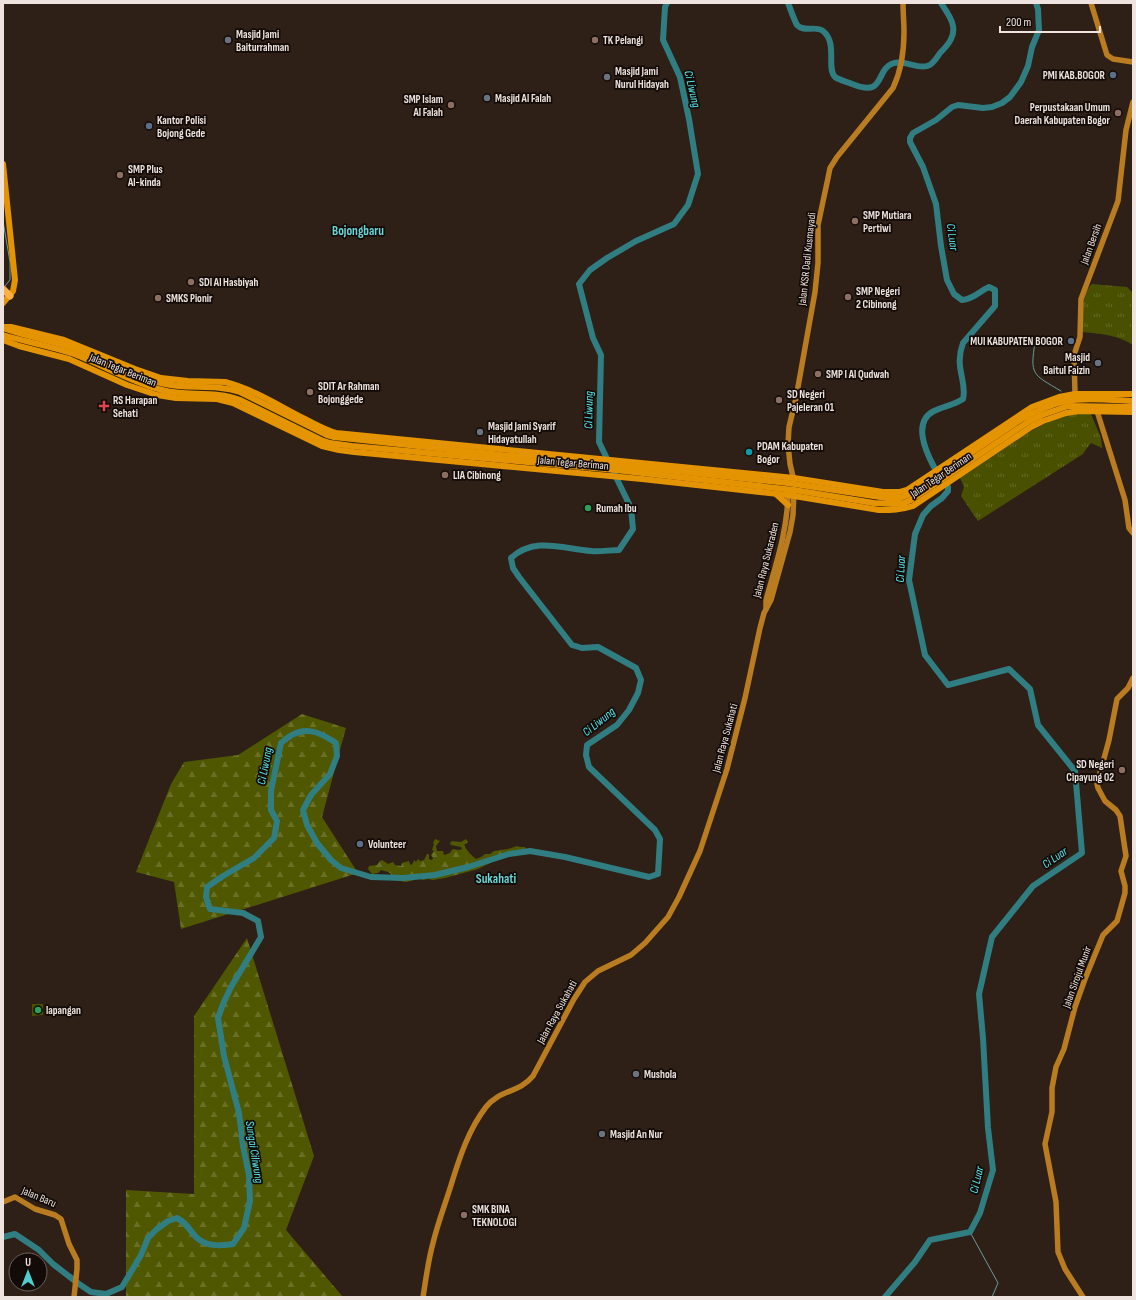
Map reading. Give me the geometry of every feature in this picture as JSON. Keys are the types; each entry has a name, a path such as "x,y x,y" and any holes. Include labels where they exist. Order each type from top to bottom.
{"main road":[{"name":"Jalan KSR Dadi Kusmayadi","path":"791,487 788,444 789,427 796,398 815,292 818,263 818,225 830,168 856,132 893,88 900,67 904,39 903,3"},
{"path":"1091,3 1107,54 1113,59 1133,62"},
{"name":"Jalan Bersih","path":"1075,394 1074,355 1080,337 1081,299 1118,200 1126,130 1133,102"},
{"path":"3,164 15,280 13,291 6,292 3,303"},
{"name":"Jalan Tegar Beriman","path":"3,328 62,348 161,378 188,381 225,382 237,386 294,423 322,446 330,448 412,449"},
{"name":"Jalan Tegar Beriman","path":"3,335 62,348 170,392 230,396 294,423 412,449 497,463 589,465 791,487 885,504 904,503 911,500 997,436 1033,413 1066,401 1133,401"},
{"name":"Jalan Tegar Beriman","path":"3,340 20,346 62,348 84,365 127,385 157,395 176,398 224,400 352,443 502,455 791,487 883,492 900,492 907,490 1032,407 1058,397 1075,394 1133,394"},
{"name":"Jalan Tegar Beriman","path":"148,383 232,389 240,392 294,423"},
{"path":"196,394 205,399"},
{"name":"Jalan Tegar Beriman","path":"643,470 776,494 791,487 879,510 903,509 913,506 1034,419 1068,406 1133,406"},
{"name":"Jalan Tegar Beriman","path":"955,467 1009,438 1055,416 1079,411 1133,412"},
{"path":"1097,412 1125,500 1129,528 1133,533"},
{"path":"997,436 999,428"},
{"name":"Jalan Raya Sukaraden","path":"771,592 785,531 791,487"},
{"name":"Jalan Raya Sukaraden","path":"766,609 766,600 771,592 790,532 793,515 791,487"},
{"path":"776,494 788,505"},
{"name":"Jalan Raya Sukahati","path":"423,1297 433,1242 457,1165 475,1124 494,1099 523,1086 533,1076 564,1017 585,982 598,971 627,958 638,950 668,917 679,897 702,846 722,786 739,726 760,628 766,609"},
{"name":"Jalan Sirojul Munir","path":"1084,1297 1065,1269 1058,1252 1056,1202 1045,1144 1052,1112 1052,1088 1056,1067 1064,1049 1075,1007 1104,935 1117,921 1125,893 1125,886 1121,871 1126,856 1120,816 1116,810 1105,801 1098,788 1098,782 1109,740 1116,703 1119,697 1128,688 1133,678"},
{"name":"Jalan Baru","path":"3,1202 15,1197 35,1209 60,1217 69,1244 77,1260 78,1269 74,1296"}],"green space":[{"path":"1092,284 1127,287 1133,293 1133,345 1115,337 1083,332 1084,300 1088,289"},
{"path":"1076,413 1091,414 1101,438 1102,448 1091,443 1083,454 978,521 961,496 964,487 960,478 1029,432 1058,417"},
{"path":"302,714 346,728 322,817 358,873 181,929 174,882 136,872 171,784 184,762 238,755"},
{"path":"435,839 440,841 436,846 437,851 443,851 444,855 450,853 453,849 462,849 461,847 451,845 450,843 452,841 461,842 466,839 468,842 464,845 466,849 476,859 494,851 517,846 525,847 528,854 508,856 478,869 433,880 423,880 418,878 406,882 398,881 391,878 391,874 388,872 381,870 378,873 372,874 368,869 369,866 377,865 382,860 388,864 393,862 395,865 401,866 402,863 409,861 411,865 414,860 416,862 418,859 420,861 424,860 427,854 429,854 429,859 432,860 433,858 431,855 434,851 432,850"},
{"path":"247,938 314,1156 286,1230 343,1297 126,1297 126,1190 194,1194 194,1016"},
{"name":"lapangan","path":"32,1004 43,1004 43,1015 32,1016"}],"waterway":[{"name":"Ci Liwung","path":"609,463 599,442 601,355 593,338 579,284 590,270 607,258 636,241 674,224 688,205 698,174 680,77 663,40 665,7 667,3"},
{"name":"Ci Luar","path":"788,3 797,25 806,29 820,29 827,36 831,48 831,68 835,77 863,87 871,87 875,85 888,66 894,63 898,62 923,67 935,61 949,43 953,34 953,25 941,3"},
{"name":"Ci Luar","path":"934,467 923,438 922,430 924,422 927,416 934,411 963,399 964,387 960,360 962,346 995,306 995,290 989,287 973,297 962,300 954,294 947,280 936,204 923,167 910,142 910,138 913,133 936,120 952,107 958,105 983,108 992,107 1002,103 1010,97 1021,82 1028,66 1032,47 1039,30 1038,9 1036,3"},
{"path":"3,221 10,262 10,280 5,286"},
{"path":"1035,342 1033,353 1033,368 1035,372 1044,381 1061,391"},
{"name":"Ci Liwung","path":"3,1237 15,1234 39,1250 53,1264 91,1292 106,1294 122,1287 141,1255 148,1238 168,1221 177,1218 181,1220 199,1240 213,1245 233,1244 244,1228 250,1201 249,1175 243,1146 239,1113 224,1056 218,1018 231,987 261,937 258,921 243,913 210,909 206,897 207,887 254,858 274,838 277,821 271,810 271,791 281,743 292,735 300,732 311,731 316,732 336,743 337,756 330,774 311,795 303,810 307,825 317,843 331,860 341,868 371,877 403,878 435,875 468,867 509,854 530,851 565,857 649,877 658,874 660,839 655,830 589,767 586,755 587,745 617,725 629,710 638,693 641,680 636,668 598,647 582,648 572,645 519,577 513,568 511,558 520,551 530,547 539,546 594,551 619,550 633,529 631,508 614,473"},
{"name":"Ci Luar","path":"885,1297 915,1262 930,1240 970,1232 980,1213 993,1170 988,1128 979,994 992,937 1033,886 1082,853 1075,771 1038,725 1030,689 1009,669 948,685 925,655 909,580 915,534 923,515 931,506 942,498 948,491 948,487"},
{"path":"970,1232 998,1283 992,1297"}],"place":[{"name":"Masjid Jami Baiturrahman","path":"228,40"},
{"name":"TK Pelangi","path":"595,40"},
{"name":"PMI KAB.BOGOR","path":"1113,75"},
{"name":"Masjid Jami Nurul Hidayah","path":"607,77"},
{"name":"Masjid Al Falah","path":"487,98"},
{"name":"SMP Islam Al Falah","path":"451,105"},
{"name":"Perpustakaan Umum Daerah Kabupaten Bogor","path":"1118,113"},
{"name":"Kantor Polisi Bojong Gede","path":"149,126"},
{"name":"SMP Plus Al-kinda","path":"120,175"},
{"name":"SMP Mutiara Pertiwi","path":"855,221"},
{"name":"SDI Al Hasbiyah","path":"191,282"},
{"name":"SMP Negeri 2 Cibinong","path":"848,297"},
{"name":"SMKS Pionir","path":"158,298"},
{"name":"MUI KABUPATEN BOGOR","path":"1071,341"},
{"name":"Masjid Baitul Faizin","path":"1098,363"},
{"name":"SMP I Al Qudwah","path":"818,374"},
{"name":"SDIT Ar Rahman Bojonggede","path":"310,392"},
{"name":"SD Negeri Pajeleran 01","path":"779,400"},
{"name":"RS Harapan Sehati","path":"104,406"},
{"name":"Masjid Jami Syarif Hidayatullah","path":"480,432"},
{"name":"PDAM Kabupaten Bogor","path":"749,452"},
{"name":"LIA Cibinong","path":"445,475"},
{"name":"Rumah Ibu","path":"588,508"},
{"name":"SD Negeri Cipayung 02","path":"1122,770"},
{"name":"Volunteer","path":"360,844"},
{"name":"lapangan","path":"38,1010"},
{"name":"Mushola","path":"636,1074"},
{"name":"Masjid An Nur","path":"602,1134"},
{"name":"SMK BINA TEKNOLOGI","path":"464,1215"}],"district":[{"name":"Bojongbaru","path":"358,231"},
{"name":"Sukahati","path":"496,879"}],"water label":[{"name":"Sungai Ciliwung","path":"254,1152"}]}
